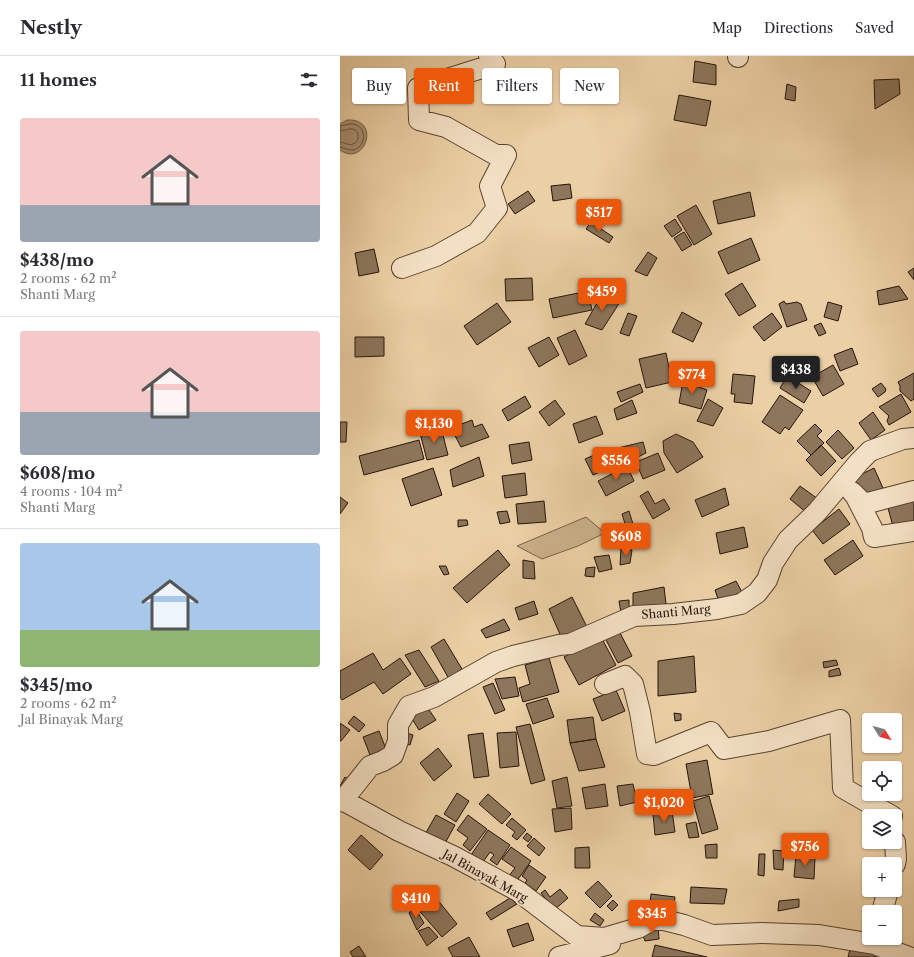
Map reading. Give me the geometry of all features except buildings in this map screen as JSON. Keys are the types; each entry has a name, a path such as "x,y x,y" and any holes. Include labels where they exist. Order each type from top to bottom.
{"street":[{"path":"402,268 436,256 477,233 497,208 490,186 506,156 496,155 446,127 419,120 418,88 495,64 489,56"},
{"name":"Shanti Marg","path":"343,802 370,766 393,755 398,740 398,725 409,706 434,697 496,662 513,656 582,640 634,616 673,614 717,609 740,604 757,592 767,580 773,563 788,540 817,512 850,488 859,462 870,451 903,439 914,438"},
{"path":"850,488 864,504 914,491"},
{"path":"850,488 872,528 874,537 914,531"},
{"path":"605,684 625,676 633,684 640,712 647,754 654,755 711,732 724,749 769,741 840,720 843,788 880,809"},
{"name":"Jal Binayak Marg","path":"343,802 399,831 453,856 518,891 577,936 604,938 638,928 652,920 664,920 712,935 762,933 819,935 862,940"},
{"path":"559,957 620,941 638,928"},
{"name":"Jal Binayak Marg","path":"883,945 909,957"}],"shaded area":[{"path":"586,517 605,533 578,546 542,559 517,546"}],"water":[{"path":"347,120 358,121 364,126 367,133 366,141 357,153 349,154 340,150 340,124"}]}
